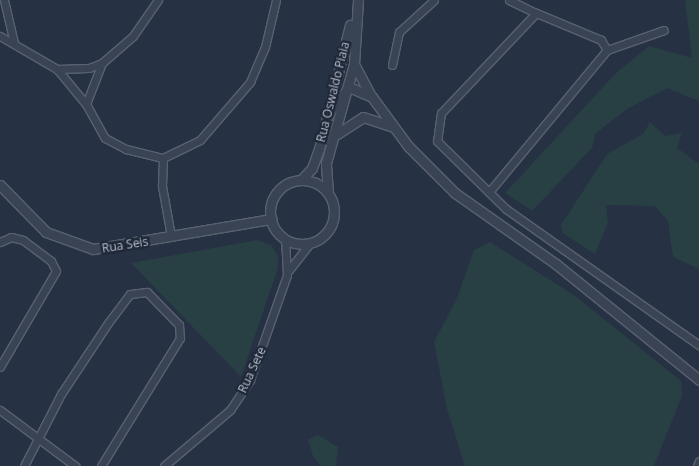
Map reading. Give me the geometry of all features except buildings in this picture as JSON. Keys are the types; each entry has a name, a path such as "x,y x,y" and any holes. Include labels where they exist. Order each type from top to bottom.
{"street":[{"path":"4,0 14,43"},
{"path":"57,69 89,68 102,62 133,36 158,0"},
{"path":"0,36 57,69 86,104 105,138 126,149 162,158 200,140 250,82 265,47 276,0"},
{"name":"Rua Oswaldo Piaia","path":"328,194 325,176 354,64 358,0"},
{"name":"Rua Oswaldo Piaia","path":"301,180 312,168 358,0"},
{"path":"392,65 399,32 434,0"},
{"path":"509,0 606,46"},
{"path":"536,13 442,113 436,126 437,141 489,192 699,345"},
{"path":"489,192 612,39 617,44 664,30"},
{"path":"86,104 102,62"},
{"path":"354,64 372,96 396,128 455,193 556,264 699,380"},
{"path":"328,114 349,87 372,96"},
{"path":"332,144 342,127 358,118 372,118 396,128"},
{"path":"162,158 162,186 171,236"},
{"path":"301,180 314,182 328,194 334,211 332,224 325,234 309,244 285,240 271,219 270,207 279,190 301,180"},
{"name":"Rua Seis","path":"0,185 46,232 74,245 102,250 271,219"},
{"path":"0,242 11,237 23,240 51,261 56,271 52,285 0,367"},
{"name":"Rua Sete","path":"285,240 287,275"},
{"name":"Rua Sete","path":"164,466 238,400 262,349 287,275 309,244"},
{"path":"24,466 108,323 130,294 146,292 179,325 180,338 101,466"},
{"path":"0,410 37,441 75,466"},
{"path":"697,466 699,461"}],"green space":[{"path":"685,0 699,0 699,101 667,88 627,109 596,133 592,148 532,211 505,193 616,73 649,46 692,58"},
{"path":"650,122 665,136 682,133 677,148 699,164 699,269 673,257 668,221 655,206 606,205 608,223 595,254 563,233 561,225 607,154 643,134"},
{"path":"257,240 271,245 278,256 278,268 241,377 131,263"},
{"path":"490,242 574,295 681,381 682,396 654,466 465,466 447,409 434,342 457,298 474,250"},
{"path":"318,435 338,447 336,466 321,466 313,456 308,440"}]}
